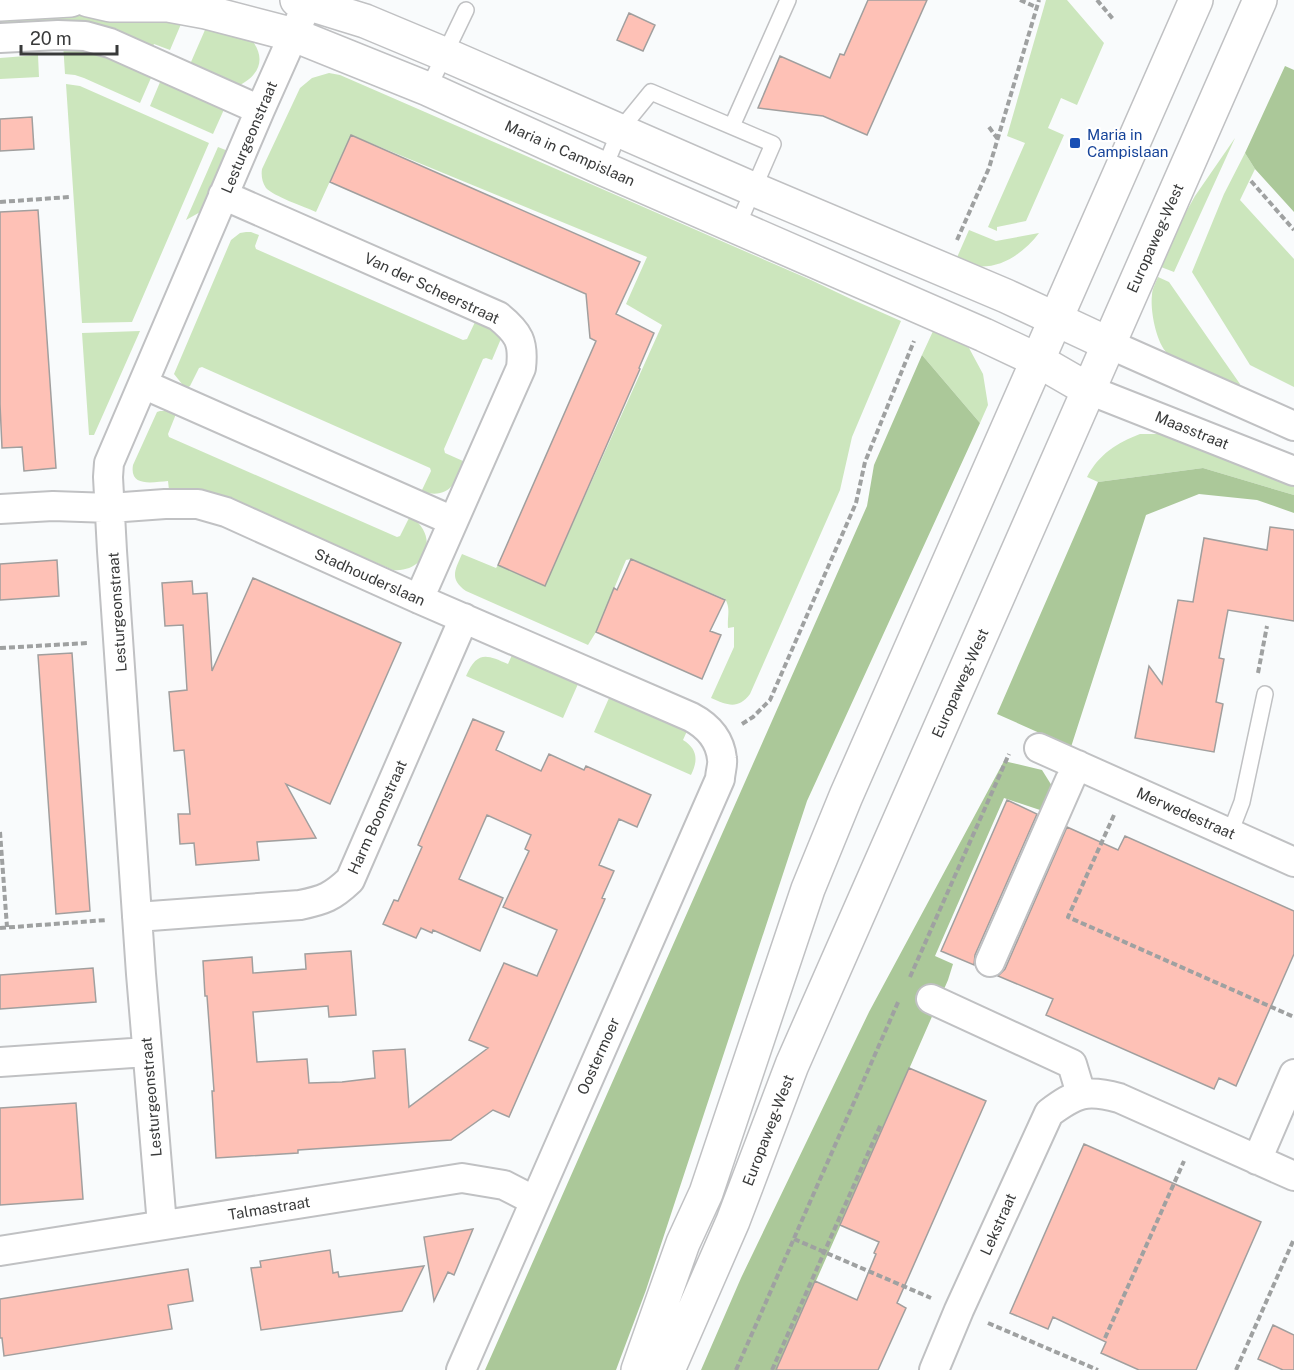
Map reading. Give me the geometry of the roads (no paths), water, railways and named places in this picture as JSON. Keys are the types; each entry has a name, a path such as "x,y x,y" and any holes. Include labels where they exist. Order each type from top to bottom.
{"main road":[{"path":"0,4 71,0"},
{"name":"Maria in Campislaan","path":"88,0 110,4 168,5 206,12 294,35 428,89 604,169 927,309 1037,360 1089,390"},
{"path":"638,1370 683,1243 706,1193 808,889 846,796 1196,0"},
{"name":"Europaweg-West","path":"668,1370 733,1221 792,1065 1260,0"},
{"path":"305,1 365,21 444,54 1056,318 1109,344"}],"street":[{"name":"Lesturgeonstraat","path":"162,1225 137,917 118,641 109,463 294,35 305,1"},
{"path":"0,38 85,36 110,43 260,110"},
{"name":"Van der Scheerstraat","path":"223,195 498,316 511,326 517,336 522,351 521,368 419,599"},
{"path":"1109,344 1294,426"},
{"path":"143,384 453,521"},
{"name":"Maasstraat","path":"1089,390 1294,471"},
{"name":"Stadhouderslaan","path":"0,509 198,504 225,512 702,722 716,738"},
{"name":"Harm Boomstraat","path":"137,917 300,905 321,901 336,893 350,880 464,618"},
{"name":"Oostermoer","path":"460,1370 720,779 722,760 716,738"},
{"name":"Merwedestraat","path":"1029,753 1078,765 1294,862"},
{"path":"990,962 1078,765"},
{"path":"931,999 1072,1064 1081,1094 1100,1092 1119,1098 1294,1176"},
{"path":"0,1062 147,1052"},
{"path":"1257,1160 1294,1074"},
{"name":"Lekstraat","path":"934,1370 1049,1113 1065,1101 1081,1094"},
{"name":"Talmastraat","path":"0,1251 462,1178 504,1185 535,1201"}],"lane":[{"path":"732,126 788,0"},
{"path":"428,89 466,10"},
{"path":"604,169 620,130 651,92 732,126 773,144 737,227"},
{"path":"1230,833 1242,802 1265,694"}],"place":[{"name":"Maria in Campislaan","path":"1075,143"}]}
